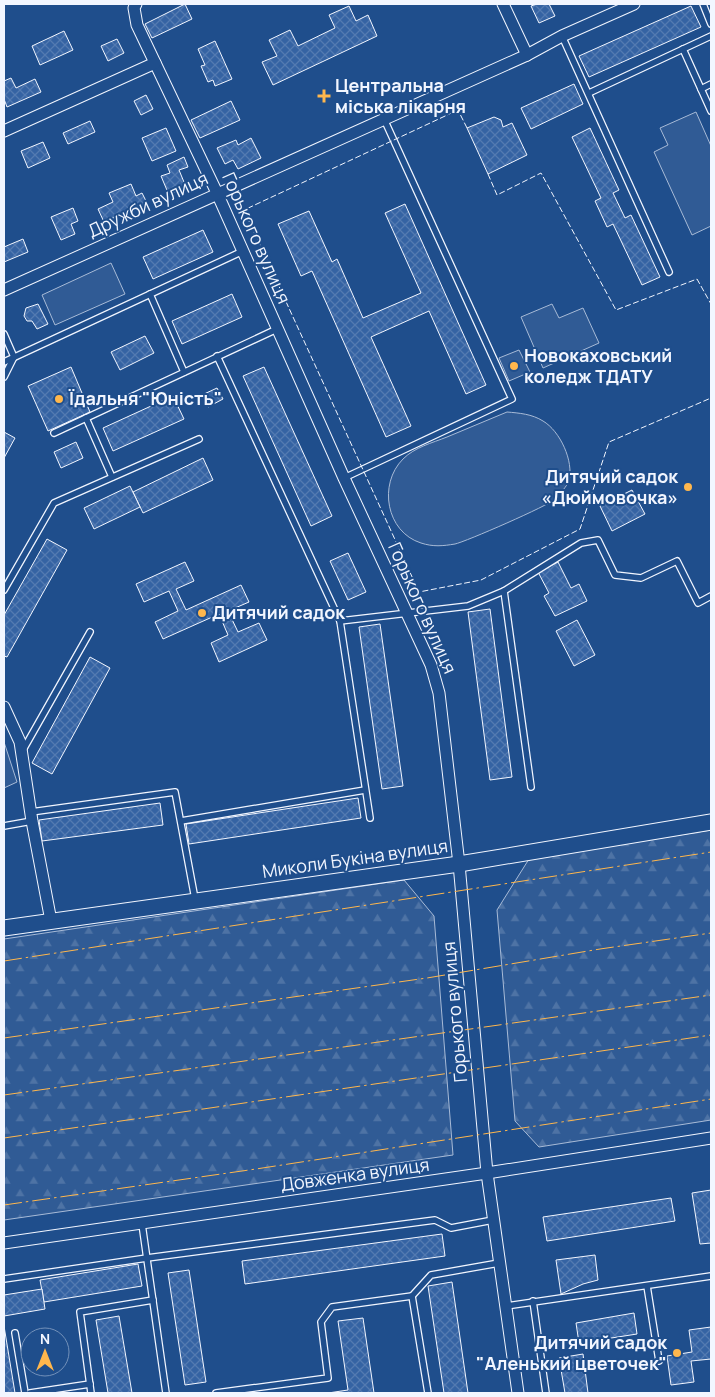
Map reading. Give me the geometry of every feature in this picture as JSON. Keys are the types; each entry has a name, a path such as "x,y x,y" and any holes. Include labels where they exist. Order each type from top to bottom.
{"street":[{"name":"Горького вулиця","path":"136,4 134,8 137,25 217,193 344,478 431,665 439,692 460,864 486,1173 518,1393"},
{"path":"503,4 527,55"},
{"name":"Дружби вулиця","path":"4,290 527,55 562,36 634,4"},
{"path":"4,131 155,63"},
{"path":"4,707 20,742 31,817 52,921"},
{"name":"Миколи Букіна вулиця","path":"4,928 460,864 711,822"},
{"name":"Довженка вулиця","path":"4,1243 486,1173 711,1138"}],"lane":[{"path":"703,4 711,24"},
{"path":"562,36 669,272"},
{"path":"589,93 711,36"},
{"path":"682,49 711,111"},
{"path":"701,88 711,84"},
{"path":"344,478 512,398 384,118"},
{"path":"4,362 243,251"},
{"path":"150,294 184,372"},
{"path":"54,433 278,329"},
{"path":"4,334 14,357"},
{"path":"217,356 340,621 370,818"},
{"path":"4,377 14,357"},
{"path":"86,418 112,477"},
{"path":"4,590 54,504 199,439"},
{"path":"340,621 407,615 468,606 504,591 581,542 598,540 615,575 641,578 677,561 698,603 711,596"},
{"path":"504,591 531,787"},
{"path":"22,753 90,632"},
{"path":"181,821 365,790"},
{"path":"4,826 31,817 175,792 196,900"},
{"path":"4,1279 435,1220 451,1228 494,1220"},
{"path":"142,1224 166,1393"},
{"path":"216,1393 328,1378 321,1322 332,1307 412,1296 431,1275 499,1263"},
{"path":"505,1306 711,1276"},
{"path":"648,1286 659,1361"},
{"path":"412,1296 428,1393"},
{"path":"91,1393 80,1312 153,1300"},
{"path":"533,1301 546,1393"},
{"path":"15,1333 25,1393"},
{"path":"30,1393 90,1384"}],"green space":[{"path":"711,830 711,1120 539,1147 515,1121 497,910 529,859"},
{"path":"404,880 434,916 453,1155 4,1220 4,939"}],"shaded area":[{"path":"696,112 711,146 711,226 692,235 654,152 668,145 660,128"},
{"path":"111,263 125,294 55,325 42,295"},
{"path":"552,304 559,318 583,308 599,343 543,368 521,317"},
{"path":"519,350 530,372 509,381 499,358"},
{"path":"507,412 521,413 534,417 543,421 555,432 564,447 569,465 569,481 565,488 550,503 462,542 442,546 430,545 409,537 400,529 393,518 390,506 388,494 390,481 395,469 413,451"},
{"path":"4,742 17,782 4,788"}],"building":[{"path":"185,4 192,19 152,38 145,24"},
{"path":"549,4 555,16 539,23 531,6"},
{"path":"349,6 356,21 368,15 377,36 273,85 262,62 277,56 269,40 290,30 298,46 335,28 329,15"},
{"path":"691,6 701,27 589,77 579,56"},
{"path":"64,31 73,50 40,65 32,46"},
{"path":"117,39 124,53 108,61 101,46"},
{"path":"215,41 232,79 215,86 213,80 208,82 201,66 205,65 198,49"},
{"path":"11,78 16,88 35,79 41,92 7,107 4,99 4,81"},
{"path":"574,84 583,104 531,129 521,108"},
{"path":"146,95 153,109 141,115 134,101"},
{"path":"231,101 240,120 200,138 191,120"},
{"path":"494,117 501,120 503,127 512,123 527,155 488,174 467,128"},
{"path":"90,121 95,132 68,144 63,133"},
{"path":"166,128 176,151 152,161 142,138"},
{"path":"590,128 619,190 613,193 625,218 631,215 660,277 642,285 613,224 607,227 595,201 601,198 572,137"},
{"path":"251,138 261,158 238,169 233,160 225,164 217,148 236,140 238,145"},
{"path":"43,142 50,158 28,168 21,151"},
{"path":"184,157 188,167 179,170 186,187 169,195 161,176 170,173 167,165"},
{"path":"131,184 136,196 142,193 147,203 104,222 98,209 113,202 109,193"},
{"path":"405,204 486,385 466,394 429,311 371,337 411,426 386,437 312,271 301,276 278,224 309,211 332,262 337,259 363,318 421,293 385,213"},
{"path":"73,208 78,221 71,224 75,234 61,240 51,217"},
{"path":"203,230 213,252 153,279 143,257"},
{"path":"23,239 28,252 4,262 4,247"},
{"path":"232,294 242,317 182,344 172,321"},
{"path":"38,304 48,324 37,329 32,321 27,321 24,316 26,308"},
{"path":"145,336 154,353 120,370 111,352"},
{"name":"Їдальня \"Юність\"","path":"71,367 90,412 48,431 28,386"},
{"path":"264,367 332,516 311,526 243,376"},
{"path":"217,388 223,399 208,407 202,395"},
{"path":"173,396 184,419 113,451 103,428"},
{"path":"4,432 15,438 4,458"},
{"path":"76,442 83,458 61,468 54,452"},
{"path":"203,458 213,480 143,513 133,492"},
{"path":"130,486 140,507 94,529 84,508"},
{"path":"632,490 645,514 612,531 600,506"},
{"path":"47,539 67,550 7,657 4,656 4,615"},
{"path":"348,553 366,592 348,600 330,561"},
{"name":"Дитячий садок","path":"185,562 194,581 176,589 186,610 241,585 249,602 228,611 238,632 259,623 267,640 219,662 211,643 228,635 219,614 163,639 155,622 178,611 169,591 144,602 136,584"},
{"path":"558,562 571,588 579,584 587,601 555,616 544,596 549,593 538,572"},
{"path":"490,609 512,777 490,780 468,612"},
{"path":"577,620 595,655 574,666 556,631"},
{"path":"380,624 403,786 382,789 359,627"},
{"path":"90,657 110,668 52,774 32,763"},
{"path":"358,798 361,818 189,844 186,824"},
{"path":"160,803 163,825 42,841 39,820"},
{"path":"711,1190 711,1243 700,1244 692,1193"},
{"path":"671,1198 675,1221 547,1241 543,1217"},
{"path":"442,1234 445,1256 245,1284 242,1261"},
{"path":"595,1255 598,1280 583,1284 561,1294 556,1260"},
{"path":"138,1264 142,1286 44,1302 40,1280"},
{"path":"189,1270 206,1382 185,1385 168,1273"},
{"path":"452,1282 468,1393 444,1393 428,1286"},
{"path":"42,1289 45,1309 4,1316 4,1295"},
{"path":"634,1313 637,1334 579,1343 576,1323"},
{"path":"119,1316 132,1393 108,1393 96,1320"},
{"path":"363,1318 374,1393 328,1393 348,1390 338,1321"},
{"path":"4,1326 15,1393 4,1393"},
{"path":"711,1327 711,1359 691,1361 694,1382 671,1385 667,1356 692,1352 689,1330"},
{"path":"583,1354 588,1393 565,1393 559,1358"}],"fence":[{"path":"467,128 458,110 244,210 419,592 481,580 580,529 609,442 711,398"},
{"path":"488,174 497,195 541,173 616,310 697,279 711,304"}],"power":[{"path":"4,961 711,852"},
{"path":"4,1038 427,978 600,949 711,933"},
{"path":"4,1095 711,995"},
{"path":"4,1138 711,1035"},
{"path":"4,1205 256,1169 711,1099"}],"place":[{"name":"Центральна міська лікарня","path":"324,96"},
{"name":"Новокаховський коледж ТДАТУ","path":"514,366"},
{"name":"Їдальня \"Юність\"","path":"59,399"},
{"name":"Дитячий садок «Дюймовочка»","path":"688,487"},
{"name":"Дитячий садок","path":"202,613"},
{"name":"Дитячий садок \"Аленький цветочек\"","path":"677,1353"}]}
